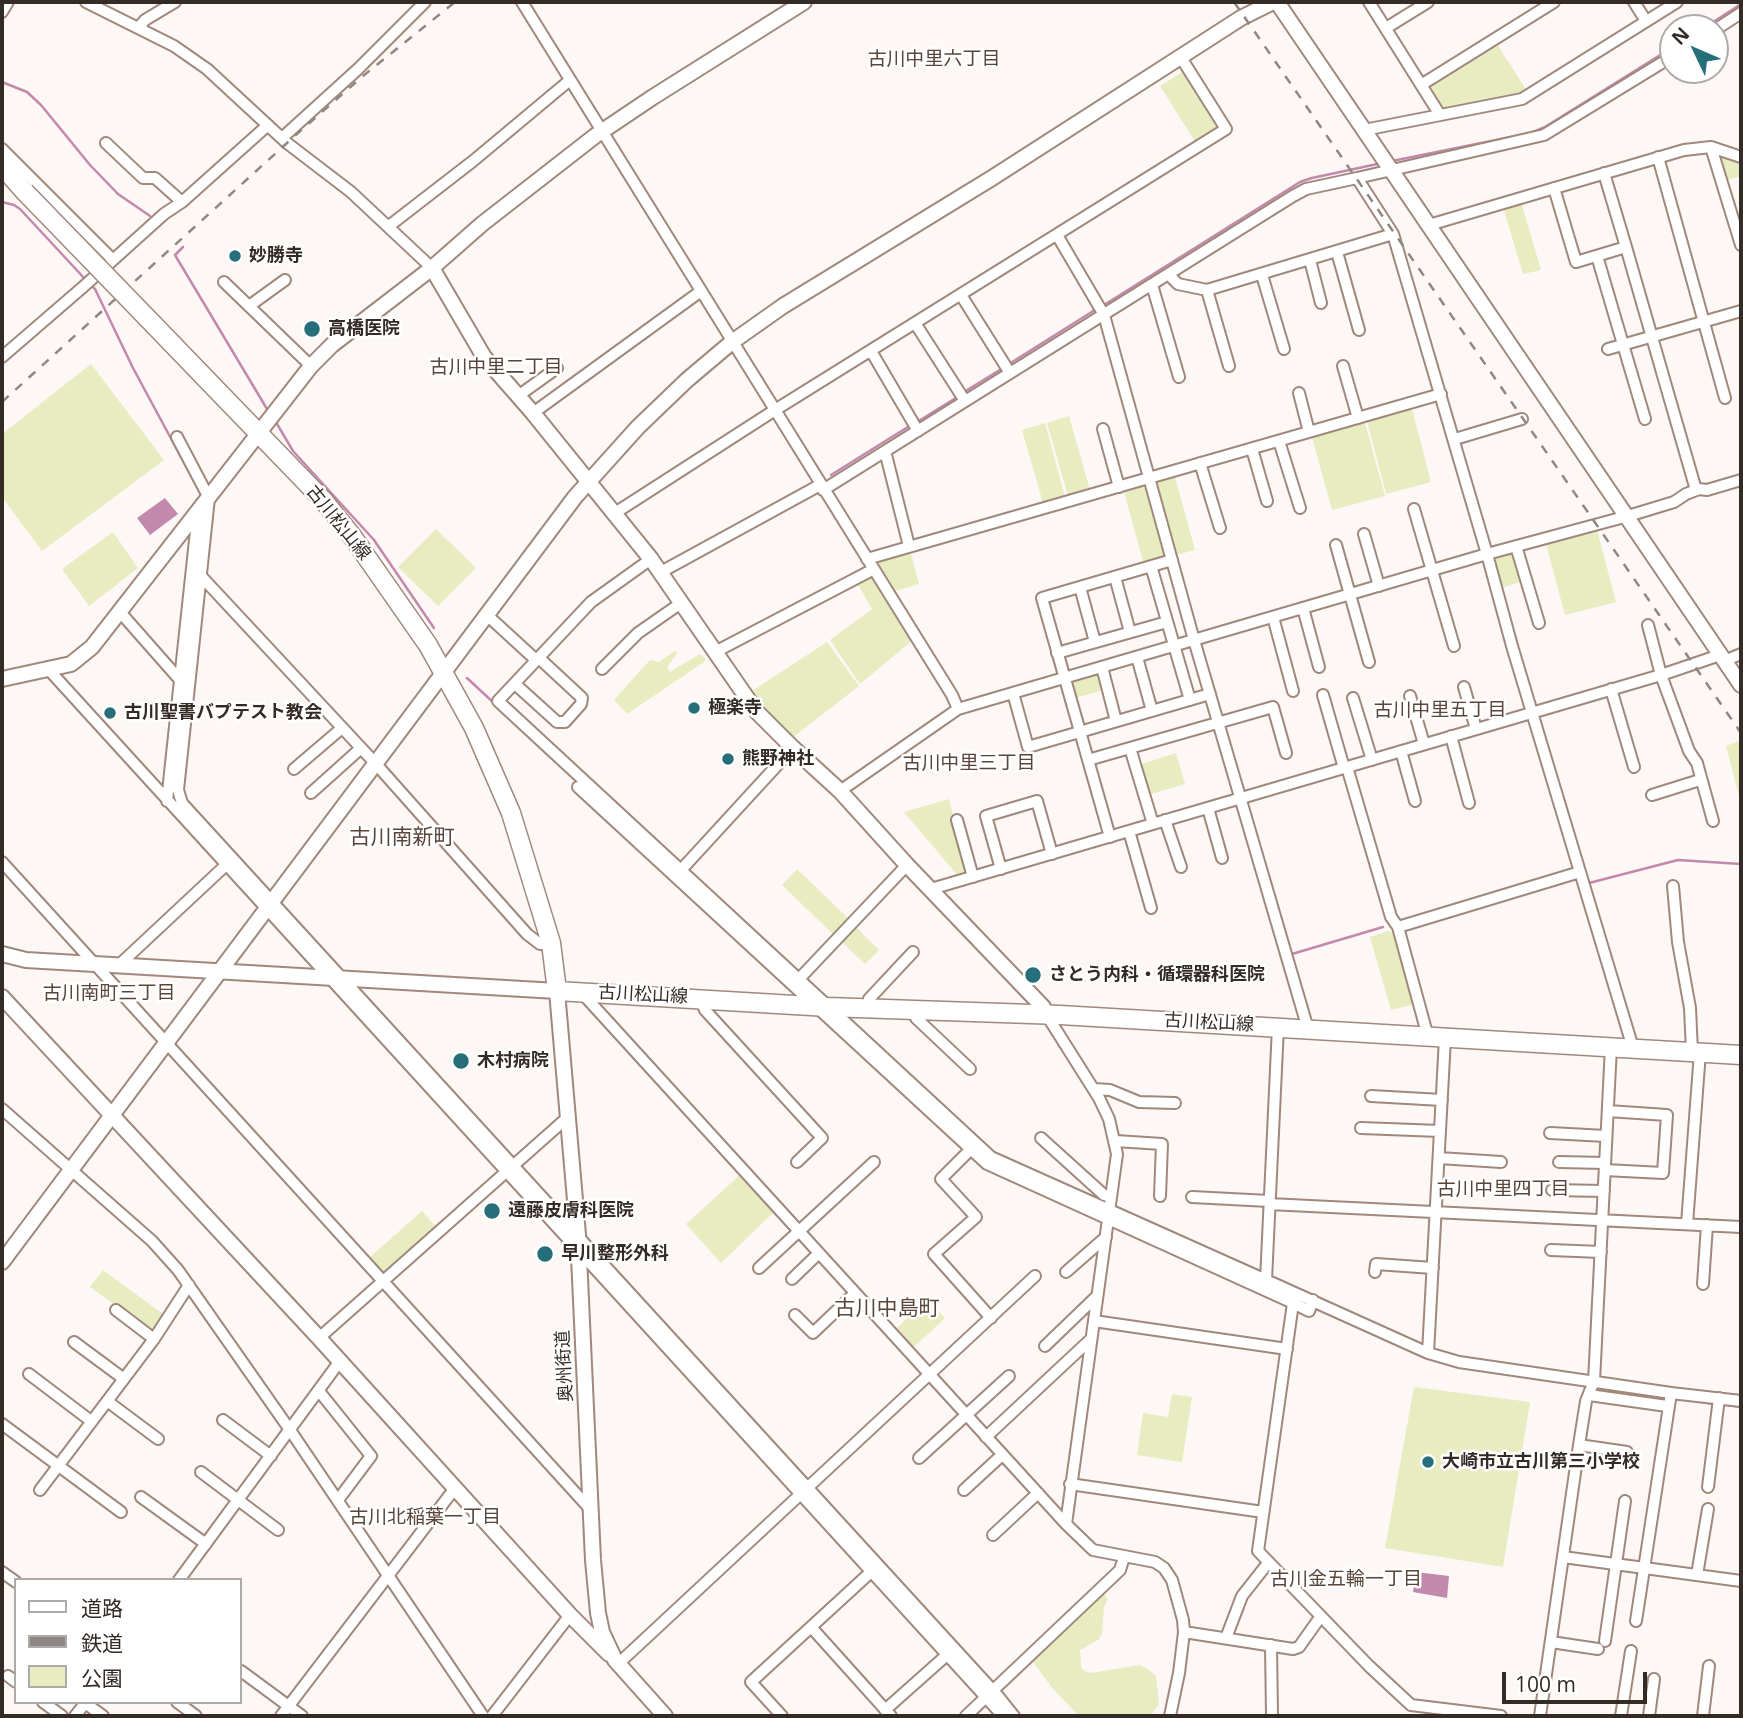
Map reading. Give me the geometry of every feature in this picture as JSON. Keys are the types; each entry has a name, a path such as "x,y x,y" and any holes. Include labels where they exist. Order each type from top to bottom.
{"main road":[{"name":"古川松山線","path":"2,166 324,501 352,536 428,645 474,728 511,813 551,943 557,991 821,1006 1045,1014 1741,1055"}],"street":[{"path":"2,12 8,2"},
{"path":"86,2 174,46 207,69 282,138 329,173 389,226 432,268 484,357 533,413 661,572 756,711 840,790 907,865 1043,1007 1094,1089 1109,1119 1117,1154 1066,1524"},
{"path":"138,28 145,20 175,2"},
{"path":"282,138 358,69 425,2"},
{"path":"523,2 952,695 957,709"},
{"path":"2,679 71,664 92,647 311,366 332,345 602,131 804,2"},
{"path":"2,1262 588,480 657,408 732,342 783,306 1003,171 1241,18 1275,2 1741,685"},
{"path":"1369,2 1440,115"},
{"path":"1386,28 1428,2"},
{"path":"1421,85 1554,2"},
{"path":"1634,2 1646,21"},
{"path":"1364,130 1522,99 1676,2"},
{"path":"615,513 775,410 1226,130 1180,56"},
{"path":"661,572 885,452 915,425 961,396 1102,310 1169,275 1306,189 1357,178 1388,165 1544,135 1659,65"},
{"path":"389,226 473,161 570,80"},
{"path":"2,357 164,214 183,202 268,125"},
{"path":"106,143 143,178 155,178 183,202"},
{"path":"1429,225 1684,150 1711,147 1741,157"},
{"path":"1711,147 1741,245"},
{"path":"2,149 113,260"},
{"path":"1658,158 1725,398"},
{"path":"1604,173 1696,490"},
{"path":"1357,178 1393,234 1633,1048"},
{"path":"1554,188 1576,262 1626,247"},
{"path":"1169,275 1178,284 1207,290 1393,234"},
{"path":"1057,235 1102,310 1194,640 1308,1029"},
{"path":"1337,252 1359,330"},
{"path":"1597,256 1645,419"},
{"path":"1310,260 1321,303"},
{"path":"1262,275 1284,349"},
{"path":"249,306 285,280"},
{"path":"224,282 311,366"},
{"path":"1152,285 1179,377"},
{"path":"1207,290 1229,366"},
{"path":"533,413 701,292"},
{"path":"961,295 1007,369"},
{"path":"1608,349 1741,311"},
{"path":"915,323 961,396"},
{"path":"871,351 915,425"},
{"path":"1343,366 1358,418"},
{"path":"519,396 557,368"},
{"path":"1299,393 1309,432"},
{"path":"867,559 1441,394"},
{"path":"1455,439 1522,419"},
{"path":"1103,429 1119,486"},
{"path":"167,801 209,498 177,437"},
{"path":"1279,441 1300,509"},
{"path":"1252,449 1267,502"},
{"path":"885,452 909,547"},
{"path":"1200,463 1220,528"},
{"path":"840,790 957,709 1487,554 1628,516 1674,502 1696,490 1707,490 1741,480"},
{"path":"1414,509 1454,646"},
{"path":"198,512 178,790 182,803 226,865 269,906"},
{"path":"1364,534 1379,586"},
{"path":"1336,545 1369,662"},
{"path":"1517,546 1539,623"},
{"path":"651,559 591,602 498,701 780,969 973,1147 1081,1202 1109,1211 1266,1280 1311,1304 1429,1353 1459,1362 1669,1399 1719,1403 1741,1401"},
{"path":"1110,837 1042,598 1172,561"},
{"path":"1151,566 1190,700"},
{"path":"715,652 874,569"},
{"path":"200,575 376,764 527,934 540,944 551,943"},
{"path":"1115,577 1130,632"},
{"path":"1080,587 1095,642"},
{"path":"602,669 638,633 681,603"},
{"path":"1303,608 1319,667"},
{"path":"120,612 184,681"},
{"path":"486,615 582,698 582,704 565,722 557,722 515,684"},
{"path":"1273,617 1293,691"},
{"path":"1057,653 1167,622"},
{"path":"1648,625 1661,675 1689,751 1697,763 1713,821"},
{"path":"931,890 1532,712 1741,654"},
{"path":"1137,657 1152,711"},
{"path":"1101,667 1116,721"},
{"path":"49,670 167,801 198,828 510,1169 579,1253 661,1334 744,1424 990,1694 1003,1716"},
{"path":"1464,688 1476,729"},
{"path":"1611,689 1634,767"},
{"path":"1013,693 1028,747 1210,694"},
{"path":"1323,695 1391,917 1398,926 1436,1037 1442,1100 1429,1353"},
{"path":"1410,696 1424,744"},
{"path":"1353,698 1372,760"},
{"path":"1088,760 1273,707 1286,753"},
{"path":"294,769 342,728"},
{"path":"1451,736 1469,803"},
{"path":"681,870 793,748"},
{"path":"1130,748 1153,824"},
{"path":"311,793 360,749"},
{"path":"1401,751 1415,801"},
{"path":"1651,795 1700,780"},
{"path":"578,787 663,859 681,870 705,898"},
{"path":"1002,869 986,816 1037,801 1052,854"},
{"path":"1208,808 1222,858"},
{"path":"957,820 973,877"},
{"path":"1166,820 1181,867"},
{"path":"1129,831 1151,908"},
{"path":"2,862 591,1510"},
{"path":"119,965 226,865"},
{"path":"799,979 907,865"},
{"path":"1398,926 1580,872"},
{"path":"1673,886 1678,942 1696,1052 1687,1224"},
{"path":"868,1008 869,999 913,952"},
{"path":"2,954 26,960 557,991"},
{"path":"780,969 799,979 821,1006"},
{"name":"奥州街道","path":"557,991 578,1235 598,1613 602,1632 616,1662 665,1716"},
{"path":"581,992 1066,1524 1093,1550 1155,1562 1164,1568 1171,1580 1184,1620 1179,1673 1170,1716"},
{"path":"2,997 341,1361 616,1662 805,1491 1035,1276"},
{"path":"700,998 705,1010 822,1138 797,1162"},
{"path":"913,1010 916,1018 970,1069"},
{"path":"1266,1280 1278,1027"},
{"path":"1540,1716 1579,1445 1586,1401 1592,1387 1611,1047"},
{"path":"1094,1089 1110,1090 1139,1102 1175,1103"},
{"path":"1371,1096 1442,1100"},
{"path":"2,1109 152,1241 189,1286 338,1500 387,1577 483,1716"},
{"path":"1559,1162 1663,1173 1667,1115 1608,1111"},
{"path":"319,1338 568,1117"},
{"path":"1362,1128 1440,1131"},
{"path":"1550,1133 1606,1136"},
{"path":"1041,1138 1104,1195 1109,1211 1309,1311 1311,1304"},
{"path":"1116,1141 1162,1143 1160,1196"},
{"path":"973,1147 942,1178 976,1217 934,1254 990,1318"},
{"path":"1439,1158 1501,1162"},
{"path":"759,1268 874,1162"},
{"path":"510,1169 578,1235 661,1334"},
{"path":"1552,1190 1604,1191"},
{"path":"1192,1197 1741,1227"},
{"path":"1703,1284 1707,1225"},
{"path":"1066,1272 1106,1237"},
{"path":"1550,1250 1601,1252"},
{"path":"792,1279 819,1253"},
{"path":"1375,1272 1376,1264 1433,1268"},
{"path":"40,1490 154,1339 189,1286"},
{"path":"795,1315 813,1334 855,1293"},
{"path":"1045,1346 1097,1296"},
{"path":"1293,1303 1258,1551 1418,1716"},
{"path":"116,1310 154,1339"},
{"path":"1094,1321 1287,1349"},
{"path":"986,1437 1091,1339"},
{"path":"74,1342 124,1378"},
{"path":"180,1578 341,1361"},
{"path":"29,1374 92,1422"},
{"path":"919,1458 1009,1376"},
{"path":"318,1391 371,1456 338,1500"},
{"path":"1636,1621 1669,1399"},
{"path":"107,1401 158,1439"},
{"path":"1708,1487 1719,1403"},
{"path":"223,1420 271,1456"},
{"path":"2,1424 121,1512"},
{"path":"1579,1445 1627,1452"},
{"path":"964,1490 1002,1455"},
{"path":"201,1472 278,1530"},
{"path":"1070,1484 1263,1512"},
{"path":"281,1716 455,1488"},
{"path":"805,1491 872,1572 948,1654 1014,1716"},
{"path":"993,1535 1038,1493"},
{"path":"141,1497 206,1544"},
{"path":"1551,1642 1602,1645 1625,1501"},
{"path":"1698,1575 1708,1509"},
{"path":"966,1716 1120,1570 1124,1557"},
{"path":"1563,1557 1741,1581"},
{"path":"1226,1638 1242,1596 1268,1563"},
{"path":"782,1716 751,1682 872,1572"},
{"path":"492,1716 575,1620 598,1613"},
{"path":"1184,1632 1293,1649 1299,1647 1321,1616"},
{"path":"811,1627 888,1713 948,1654"},
{"path":"1271,1644 1272,1716"},
{"path":"1621,1716 1631,1651"},
{"path":"1703,1716 1709,1666"},
{"path":"242,1672 302,1716"},
{"path":"1649,1716 1654,1679"},
{"path":"46,1704 62,1716"},
{"path":"86,1704 103,1716"},
{"path":"180,1704 196,1716"},
{"path":"1410,1705 1501,1716"}],"green space":[{"path":"1495,41 1527,91 1523,95 1444,113 1427,84"},
{"path":"1184,71 1220,129 1196,143 1160,86"},
{"path":"1724,157 1741,162 1741,176 1725,181 1720,161"},
{"path":"1518,203 1522,205 1541,270 1523,274 1503,207"},
{"path":"91,364 164,460 42,551 2,497 2,434"},
{"path":"1412,409 1431,482 1386,494 1367,421"},
{"path":"1069,416 1090,490 1068,496 1047,423"},
{"path":"1045,423 1065,497 1043,503 1022,430"},
{"path":"1365,423 1385,496 1332,510 1312,437"},
{"path":"1175,477 1195,550 1176,555 1156,482"},
{"path":"1148,485 1168,559 1144,565 1124,492"},
{"path":"436,529 476,568 438,606 398,567"},
{"path":"1597,530 1616,602 1565,615 1546,544"},
{"path":"113,532 138,568 89,606 62,569"},
{"path":"910,551 919,584 892,592 874,562"},
{"path":"1515,552 1523,581 1501,588 1494,564 1497,557"},
{"path":"873,573 913,640 860,684 830,640 872,609 857,583"},
{"path":"827,642 859,686 792,738 781,730 749,693"},
{"path":"675,651 675,656 667,667 670,672 700,654 706,659 627,714 614,700 650,660 659,662"},
{"path":"1099,674 1103,690 1075,698 1071,682"},
{"path":"1741,740 1741,804 1726,746"},
{"path":"1176,753 1185,784 1148,795 1139,765"},
{"path":"949,799 968,873 959,877 904,812"},
{"path":"797,869 849,919 834,935 782,885"},
{"path":"856,927 879,950 865,964 842,942"},
{"path":"1387,931 1396,933 1415,1004 1391,1010 1370,937"},
{"path":"742,1173 776,1210 721,1263 686,1224"},
{"path":"422,1211 438,1229 385,1276 369,1258"},
{"path":"103,1270 163,1314 151,1331 90,1287"},
{"path":"927,1299 945,1318 914,1347 897,1328"},
{"path":"1414,1387 1530,1402 1503,1567 1385,1548"},
{"path":"1172,1394 1192,1397 1182,1462 1137,1455 1143,1413 1168,1417"},
{"path":"1099,1594 1108,1599 1104,1607 1102,1634 1098,1640 1080,1650 1081,1667 1091,1673 1140,1665 1148,1669 1156,1676 1159,1704 1152,1714 1079,1716 1053,1689 1031,1659"}],"shaded area":[{"path":"165,498 178,514 150,535 137,518"},
{"path":"1416,1572 1449,1576 1447,1598 1413,1592"}],"waterway":[{"path":"1726,14 1741,4"},
{"path":"1392,161 1531,133 1659,56"},
{"path":"2,82 27,92 118,194 150,216"},
{"path":"1104,305 1300,182 1382,163"},
{"path":"2,202 20,209 85,279"},
{"path":"183,247 175,255 267,409"},
{"path":"90,284 196,485"},
{"path":"1009,364 1098,308"},
{"path":"964,392 1003,368"},
{"path":"917,422 959,396"},
{"path":"277,424 293,451 374,540 434,628"},
{"path":"831,475 911,425"},
{"path":"467,678 495,704"},
{"path":"1589,883 1678,860 1741,864"},
{"path":"1292,954 1383,927"},
{"path":"1427,1358 1458,1367"},
{"path":"1696,1401 1714,1404"},
{"path":"1721,1404 1741,1407"}],"railway":[{"path":"2,402 298,133 363,76 455,2"},
{"path":"1234,2 1741,733"}],"place":[{"name":"妙勝寺","path":"235,256"},
{"name":"高橋医院","path":"312,329"},
{"name":"極楽寺","path":"694,708"},
{"name":"古川聖書バプテスト教会","path":"110,713"},
{"name":"熊野神社","path":"728,759"},
{"name":"さとう内科・循環器科医院","path":"1033,975"},
{"name":"木村病院","path":"461,1061"},
{"name":"遠藤皮膚科医院","path":"492,1211"},
{"name":"早川整形外科","path":"545,1254"},
{"name":"大崎市立古川第三小学校","path":"1428,1462"}],"district":[{"name":"古川中里六丁目","path":"934,60"},
{"name":"古川中里二丁目","path":"496,368"},
{"name":"古川中里五丁目","path":"1440,711"},
{"name":"古川中里三丁目","path":"969,764"},
{"name":"古川南新町","path":"402,838"},
{"name":"古川南町三丁目","path":"109,994"},
{"name":"古川中里四丁目","path":"1503,1190"},
{"name":"古川中島町","path":"887,1309"},
{"name":"古川北稲葉一丁目","path":"425,1518"},
{"name":"古川金五輪一丁目","path":"1346,1580"}]}
